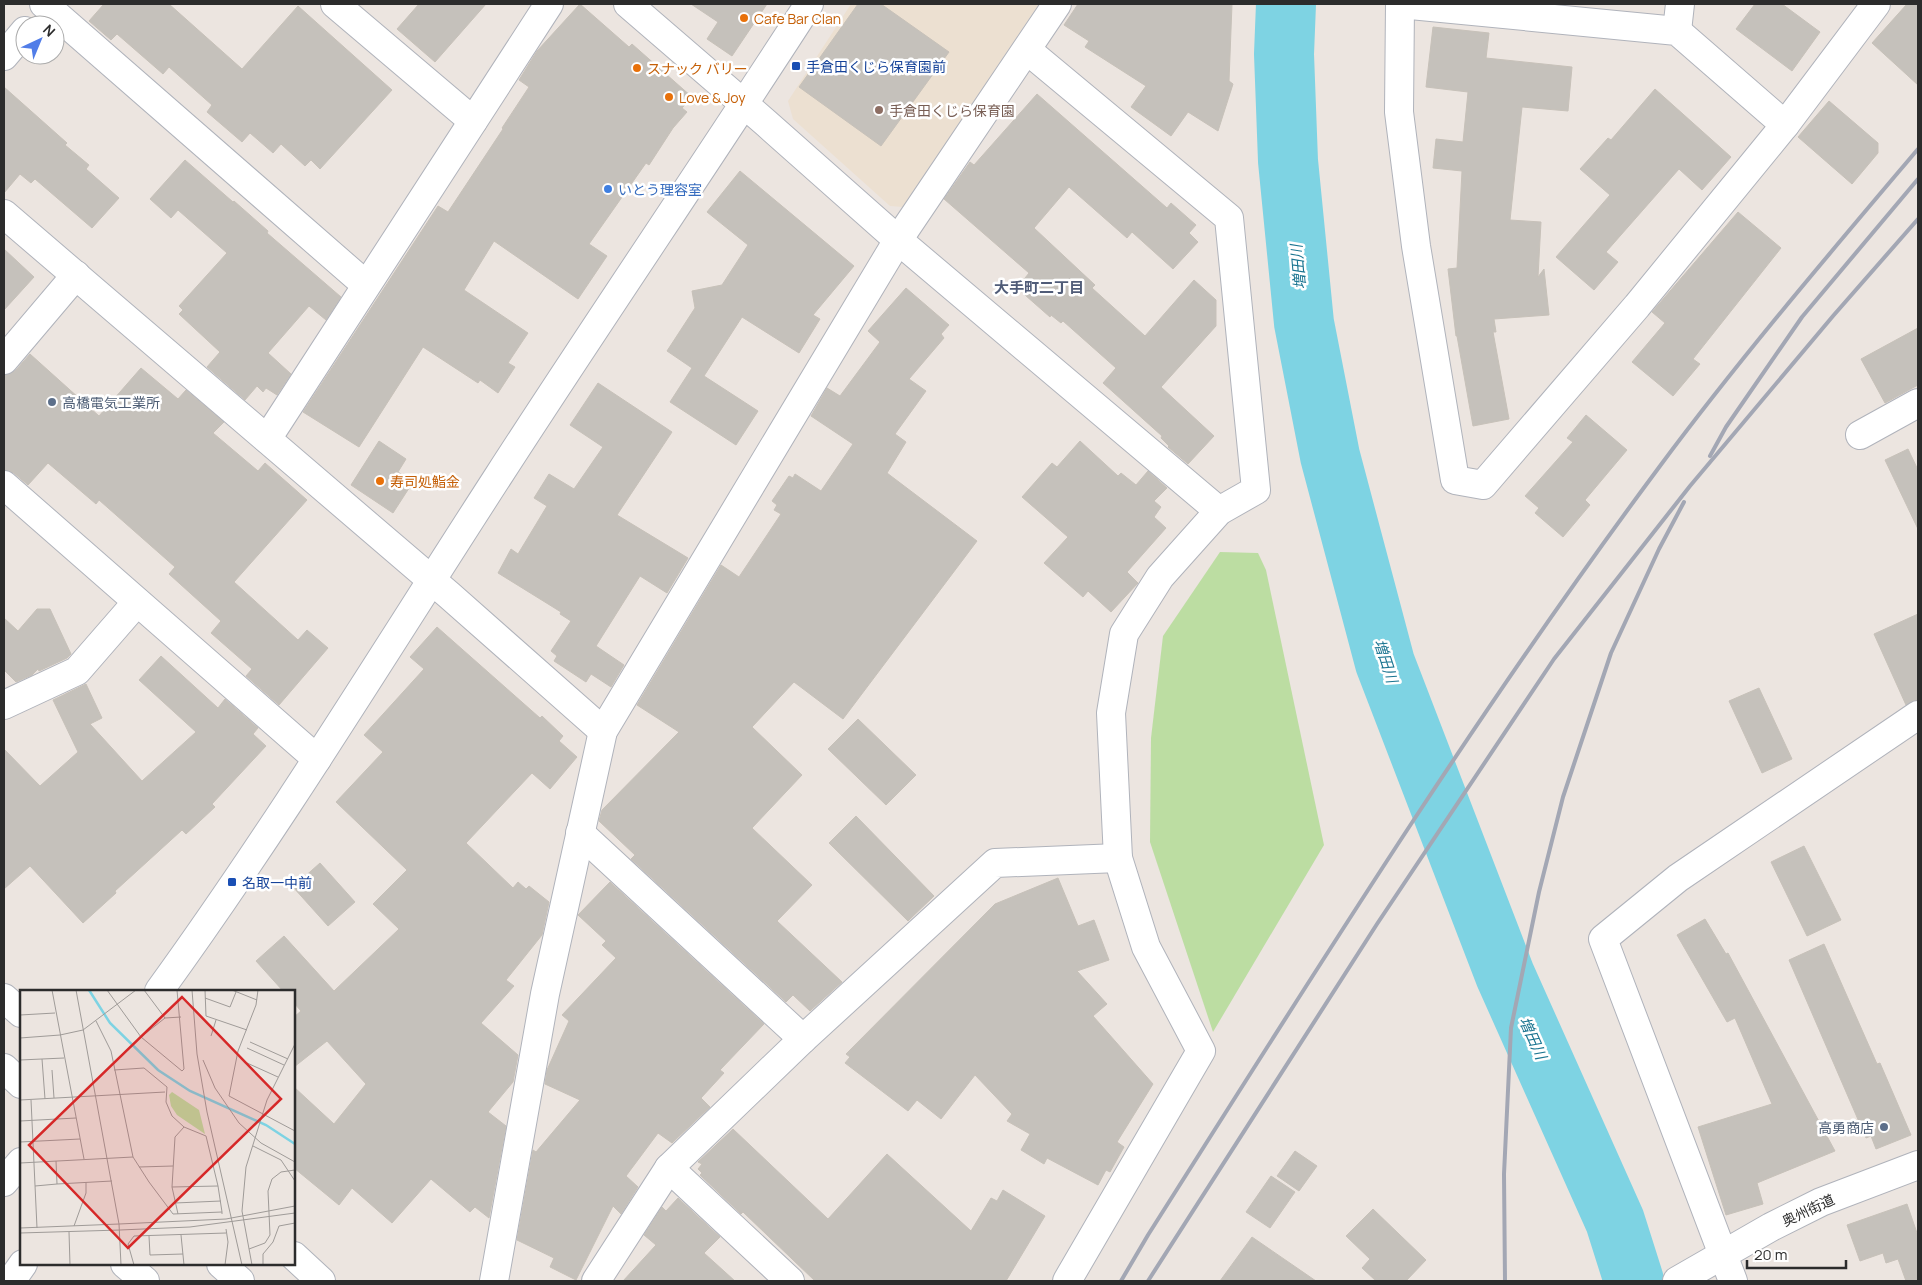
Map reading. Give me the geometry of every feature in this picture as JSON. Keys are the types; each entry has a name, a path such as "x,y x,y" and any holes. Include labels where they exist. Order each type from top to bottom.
{"street":[{"path":"335,4 473,121"},
{"path":"267,439 549,4"},
{"path":"628,4 898,240 1219,511"},
{"path":"160,990 194,944 317,759 598,322 809,4"},
{"path":"494,1281 545,994 603,731 898,240 1057,4"},
{"path":"1785,125 1677,31 1400,4 1399,112 1416,246 1455,480 1483,485 1637,306 1785,125 1876,4"},
{"path":"1677,31 1680,4"},
{"path":"43,10 366,285"},
{"path":"4,56 15,43"},
{"path":"1026,50 1229,218 1256,490 1219,511 1160,577 1124,634 1111,713 1118,858 1146,947 1202,1051 1067,1281"},
{"path":"4,214 431,580 603,731"},
{"path":"4,360 76,275"},
{"path":"1860,435 1918,402"},
{"path":"4,486 317,759"},
{"path":"4,705 77,671 137,602"},
{"path":"1733,1281 1716,1259 1603,939 1678,878 1918,715"},
{"path":"580,833 803,1039"},
{"path":"596,1281 668,1168 803,1039 995,863 1118,858"},
{"path":"4,998 20,1012"},
{"path":"4,1068 20,1083"},
{"path":"4,1182 20,1163"},
{"name":"奥州街道","path":"1677,1281 1770,1227 1821,1202 1918,1165"},
{"path":"668,1168 790,1281"},
{"path":"295,1257 321,1281"},
{"path":"11,1281 22,1265"},
{"path":"126,1265 145,1281"},
{"path":"222,1265 240,1281"}],"shaded area":[{"name":"手倉田くじら保育園","path":"851,4 1039,4 903,207 890,206 793,119 788,101"}],"green space":[{"path":"1220,552 1258,553 1266,570 1324,845 1213,1032 1150,842 1151,738 1163,636"}],"building":[{"path":"104,4 169,4 242,69 298,6 392,90 320,169 311,160 305,166 281,144 273,153 250,133 242,142 207,112 212,105 169,67 163,74 117,34 111,40 89,21"},
{"path":"419,4 486,4 435,62 397,29"},
{"path":"580,4 629,47 632,44 692,97 682,108 687,112 673,128 649,165 646,163 589,244 607,256 578,299 494,241 464,290 528,333 508,363 515,367 498,393 480,380 478,383 423,347 359,447 303,412 438,206 448,212 503,129 529,87 519,80 537,51"},
{"path":"691,4 767,4 732,56 707,39 718,22"},
{"path":"858,4 881,4 949,52 881,146 799,87"},
{"path":"1078,4 1232,4 1229,81 1233,84 1218,131 1188,112 1171,136 1131,107 1146,86 1085,47 1089,41 1064,25"},
{"path":"1755,4 1782,4 1820,32 1792,71 1736,29"},
{"path":"1907,4 1918,4 1918,85 1872,43"},
{"path":"1433,27 1489,33 1486,58 1572,67 1568,111 1522,107 1510,220 1541,222 1538,277 1544,269 1549,315 1494,319 1496,332 1493,332 1509,419 1473,426 1456,336 1448,269 1457,268 1462,171 1433,168 1436,139 1463,142 1468,92 1426,87"},
{"path":"4,87 67,143 65,145 89,165 86,169 119,198 92,228 35,179 31,183 20,174 4,193"},
{"path":"1655,89 1731,157 1702,190 1679,169 1606,252 1618,262 1594,290 1556,257 1610,195 1580,169 1608,138 1611,140"},
{"path":"1037,94 1167,208 1171,203 1196,225 1189,233 1198,242 1173,269 1132,232 1127,238 1069,187 1034,228 1095,285 1092,288 1145,336 1194,280 1216,300 1216,326 1161,387 1214,436 1188,464 1168,447 1161,438 1162,436 1103,383 1116,368 1063,321 1061,323 1051,315 1050,317 1017,288 1029,273 944,199 970,162 974,165"},
{"path":"1829,101 1878,143 1878,153 1852,184 1798,137"},
{"path":"185,160 234,201 268,231 267,233 341,297 326,320 309,306 268,353 291,374 277,395 266,388 263,392 257,386 245,400 207,367 220,352 179,314 183,310 179,306 227,253 178,210 171,218 150,199"},
{"path":"740,171 854,266 813,315 820,319 799,353 742,317 704,376 758,411 736,445 670,402 692,368 667,351 695,308 692,291 722,285 748,245 707,212"},
{"path":"1738,212 1781,248 1693,359 1700,364 1673,396 1632,362 1665,323 1652,312"},
{"path":"4,249 34,277 4,310"},
{"path":"906,288 949,325 941,334 944,338 909,379 926,391 895,434 906,442 887,473 977,541 843,719 794,682 752,727 802,775 752,828 812,885 777,921 842,982 810,1011 793,995 786,1002 631,859 635,855 599,821 602,810 679,732 637,705 721,565 739,577 781,514 774,510 777,505 772,501 789,476 793,478 795,474 821,491 853,444 811,416 827,388 840,396 880,342 868,331"},
{"path":"1918,328 1918,385 1885,403 1861,359"},
{"path":"30,354 99,416 141,368 178,399 186,390 224,422 213,433 258,471 265,463 307,500 234,582 298,640 307,630 328,648 279,705 246,676 252,669 211,633 221,621 169,574 175,567 99,500 96,504 48,463 28,485 14,473 4,470 4,375 16,370"},
{"path":"598,383 672,432 617,515 688,558 667,593 640,576 596,646 624,665 611,687 591,674 586,682 554,661 557,656 551,651 571,621 560,614 561,612 498,573 511,549 518,554 547,506 534,498 549,474 574,489 603,447 570,425"},
{"path":"1586,415 1627,450 1585,500 1590,505 1563,537 1535,513 1539,508 1525,496 1573,442 1567,438"},
{"path":"379,441 406,459 398,472 413,482 393,513 351,485"},
{"path":"1080,441 1118,476 1121,473 1136,485 1148,471 1167,488 1154,501 1161,507 1154,517 1166,528 1127,572 1138,583 1111,612 1088,591 1083,597 1044,563 1068,537 1022,497 1052,463 1057,467"},
{"path":"1908,449 1918,470 1918,529 1885,460"},
{"path":"37,609 50,609 71,654 67,658 39,671 38,669 32,675 16,682 4,670 4,618 18,631"},
{"path":"1918,614 1918,700 1906,705 1874,634"},
{"path":"437,627 540,718 542,716 563,736 559,741 577,757 550,789 532,773 466,843 513,888 518,882 526,889 529,886 549,902 542,935 506,980 514,986 481,1023 518,1055 513,1082 488,1112 506,1126 489,1218 475,1207 470,1212 431,1179 392,1223 352,1188 339,1205 295,1169 295,1088 334,1124 366,1084 327,1041 295,1066 295,1016 301,1011 295,1004 295,990 282,990 256,961 284,936 334,991 399,929 373,904 407,870 336,802 383,752 364,735 424,669 410,657"},
{"path":"161,656 218,708 225,699 258,728 253,734 266,746 212,804 215,807 186,834 182,830 83,923 30,866 4,889 4,749 40,786 78,752 53,700 86,684 102,718 90,724 142,781 196,732 139,680"},
{"path":"1759,688 1792,759 1762,773 1729,701"},
{"path":"858,719 916,775 886,805 828,749"},
{"path":"856,816 934,896 908,921 829,843"},
{"path":"1804,846 1841,920 1807,936 1771,862"},
{"path":"320,863 355,902 328,926 293,887"},
{"path":"1058,878 1078,926 1094,920 1109,960 1077,971 1107,1004 1093,1016 1153,1084 1117,1142 1124,1147 1110,1172 1106,1170 1098,1185 1047,1158 1044,1164 1021,1150 1030,1134 1007,1121 1012,1114 975,1075 941,1119 917,1100 908,1111 845,1063 850,1057 846,1054 995,904"},
{"path":"610,882 764,1024 720,1070 724,1073 701,1098 710,1107 672,1143 658,1133 626,1176 638,1187 621,1214 613,1206 576,1280 550,1267 554,1258 517,1240 533,1150 536,1152 580,1100 545,1084 547,1070 569,1021 562,1015 616,958 602,945 606,941 578,915"},
{"path":"1705,919 1726,954 1728,953 1835,1151 1757,1183 1763,1204 1726,1215 1698,1127 1772,1104 1735,1018 1727,1022 1677,935"},
{"path":"1824,944 1877,1064 1880,1063 1911,1135 1876,1149 1871,1136 1866,1138 1789,960"},
{"path":"733,1129 828,1219 887,1154 971,1231 991,1198 997,1201 1003,1190 1045,1216 1006,1281 815,1281 743,1212 741,1214 700,1175 702,1173 698,1169 702,1164 698,1162"},
{"path":"1295,1151 1317,1166 1299,1191 1277,1176"},
{"path":"1271,1176 1295,1192 1270,1228 1246,1212"},
{"path":"678,1198 720,1237 704,1253 735,1281 623,1281 656,1245 644,1235 662,1207 666,1211"},
{"path":"1907,1204 1918,1236 1918,1281 1906,1281 1898,1259 1886,1263 1883,1253 1860,1261 1847,1225"},
{"path":"1373,1209 1426,1260 1406,1281 1376,1281 1362,1268 1370,1259 1346,1236"},
{"path":"1252,1237 1316,1281 1220,1281"}],"waterway":[{"name":"増田川","path":"1286,4 1284,54 1288,161 1304,323 1330,456 1385,663 1505,975 1615,1221 1634,1281"}],"railway":[{"path":"1121,1281 1148,1235 1397,846 1461,749 1592,559 1722,385 1918,149"},
{"path":"1710,456 1726,427 1802,317 1918,179"},
{"path":"1148,1281 1377,924 1554,659 1690,486 1833,316 1918,219"},
{"path":"1505,1281 1504,1174 1511,1028 1539,892 1563,797 1611,653 1659,549 1684,502"}],"place":[{"name":"Cafe Bar Clan","path":"744,18"},
{"name":"手倉田くじら保育園前","path":"796,66"},
{"name":"スナック バリー","path":"637,68"},
{"name":"Love & Joy","path":"669,97"},
{"name":"手倉田くじら保育園","path":"879,110"},
{"name":"いとう理容室","path":"608,189"},
{"name":"高橋電気工業所","path":"52,402"},
{"name":"寿司処鮨金","path":"380,481"},
{"name":"名取一中前","path":"232,882"},
{"name":"高勇商店","path":"1884,1127"}],"district":[{"name":"大手町二丁目","path":"1039,287"}]}
